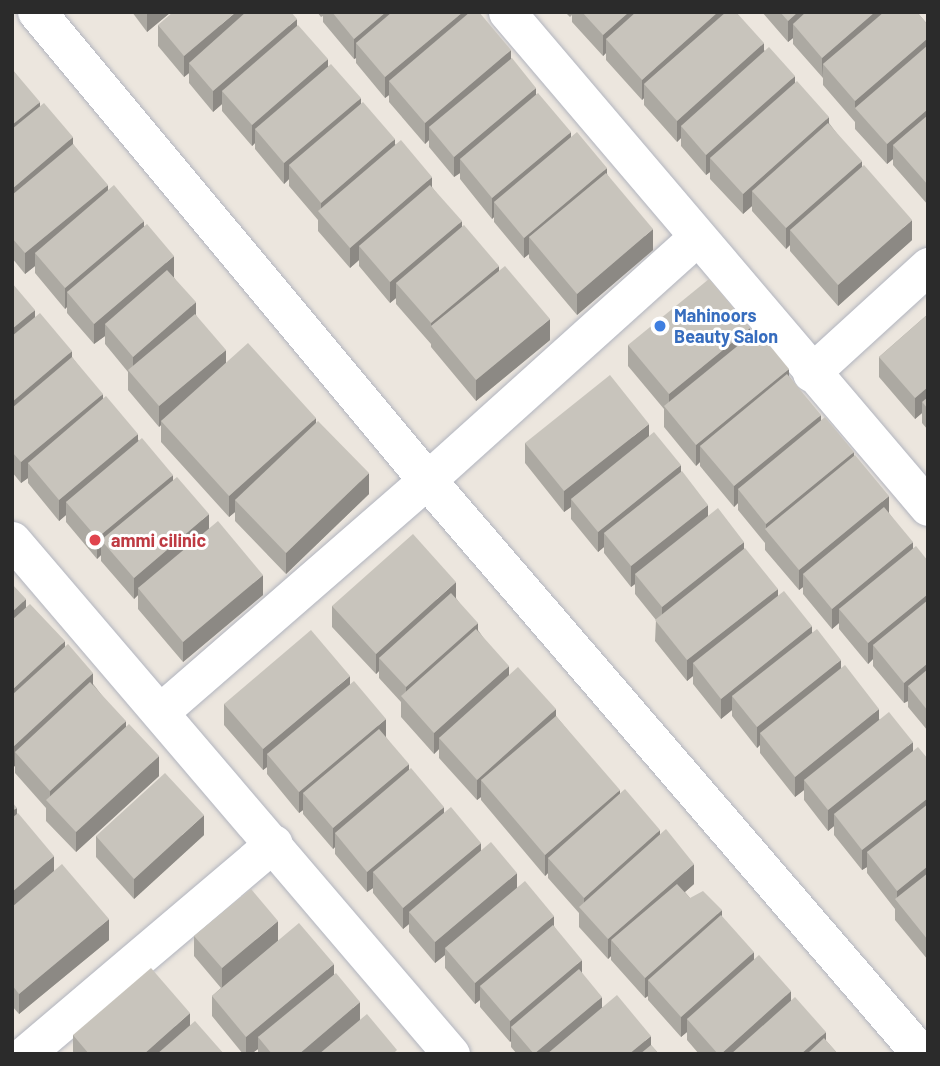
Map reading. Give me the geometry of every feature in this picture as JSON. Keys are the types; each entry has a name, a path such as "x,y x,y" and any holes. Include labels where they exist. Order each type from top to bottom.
{"street":[{"path":"37,12 427,480 921,1054"},
{"path":"507,12 696,238 928,508"},
{"path":"160,712 427,480 696,238"},
{"path":"811,373 928,266"},
{"path":"12,540 274,843 451,1054"},
{"path":"25,1054 274,843"}],"building":[{"path":"173,12 236,12 184,56 158,25"},
{"path":"246,12 291,12 297,19 213,91 189,63"},
{"path":"332,12 386,12 354,39"},
{"path":"392,12 463,12 385,77 356,43"},
{"path":"470,12 479,12 511,50 425,123 389,81"},
{"path":"582,12 629,12 603,35"},
{"path":"636,12 718,12 642,80 606,39"},
{"path":"726,12 736,12 764,43 677,121 644,84"},
{"path":"780,12 798,12 788,21"},
{"path":"806,12 875,12 822,58 793,24"},
{"path":"884,12 917,12 928,25 928,38 855,101 823,64"},
{"path":"298,25 328,59 252,125 222,91"},
{"path":"928,45 928,109 887,144 855,108"},
{"path":"769,47 795,76 706,155 681,126"},
{"path":"512,58 536,88 454,157 429,127"},
{"path":"331,64 361,98 284,163 255,129"},
{"path":"12,69 40,102 12,125"},
{"path":"797,81 829,117 743,194 710,158"},
{"path":"538,93 571,132 492,198 460,159"},
{"path":"363,102 395,139 321,203 289,165"},
{"path":"44,103 73,137 12,189 12,129"},
{"path":"928,115 928,185 893,145"},
{"path":"828,123 862,161 786,228 752,191"},
{"path":"577,132 607,168 524,238 494,202"},
{"path":"401,140 432,177 350,248 318,211"},
{"path":"73,144 108,185 25,253 12,238 12,195"},
{"path":"864,165 912,220 838,285 790,230"},
{"path":"606,173 653,229 577,294 529,237"},
{"path":"114,185 144,221 65,288 35,253"},
{"path":"430,185 462,221 390,282 359,246"},
{"path":"147,224 174,256 94,324 67,292"},
{"path":"464,225 499,266 431,323 396,283"},
{"path":"505,266 550,319 476,380 431,326"},
{"path":"167,270 196,302 133,357 105,324"},
{"path":"709,279 750,328 669,394 628,345"},
{"path":"12,283 35,310 12,329"},
{"path":"40,313 72,351 12,402 12,336"},
{"path":"195,314 226,350 159,406 128,370"},
{"path":"928,314 928,387 915,398 879,357"},
{"path":"757,330 789,369 696,445 664,406"},
{"path":"248,343 316,418 229,496 161,421"},
{"path":"72,357 103,394 21,462 12,452 12,408"},
{"path":"787,374 821,415 734,486 700,446"},
{"path":"610,375 649,424 564,491 525,443"},
{"path":"106,396 138,434 59,500 28,463"},
{"path":"928,397 928,409 922,402"},
{"path":"825,417 854,452 766,524 738,489"},
{"path":"318,421 369,473 286,553 235,500"},
{"path":"654,432 681,465 598,532 571,499"},
{"path":"142,438 173,475 97,538 66,502"},
{"path":"855,455 889,496 799,570 765,529"},
{"path":"682,471 708,505 631,566 604,533"},
{"path":"177,477 209,514 134,578 101,540"},
{"path":"884,507 913,542 832,609 803,574"},
{"path":"718,508 744,542 662,607 635,574"},
{"path":"218,521 263,575 183,642 138,588"},
{"path":"413,534 456,582 376,654 332,606"},
{"path":"916,546 928,561 928,594 868,643 839,609"},
{"path":"745,548 778,589 687,660 655,620"},
{"path":"12,584 26,599 12,612"},
{"path":"784,591 812,626 721,699 693,663"},
{"path":"451,593 478,623 406,687 379,658"},
{"path":"928,600 928,663 904,683 873,645"},
{"path":"30,604 65,641 12,690 12,620"},
{"path":"476,629 509,666 434,733 401,696"},
{"path":"817,629 841,660 757,727 732,696"},
{"path":"311,630 350,676 263,749 224,704"},
{"path":"68,644 93,673 13,747 12,695"},
{"path":"845,665 879,709 795,777 760,733"},
{"path":"518,667 556,709 477,780 439,738"},
{"path":"928,669 928,711 908,686"},
{"path":"354,681 386,719 299,792 267,754"},
{"path":"90,682 126,721 50,791 15,752"},
{"path":"889,712 913,742 828,810 804,780"},
{"path":"556,716 620,790 545,855 481,780"},
{"path":"129,724 159,756 76,832 46,800"},
{"path":"379,729 409,764 333,828 303,793"},
{"path":"918,747 928,759 928,798 862,850 834,814"},
{"path":"411,768 444,807 367,872 335,833"},
{"path":"165,773 204,815 134,879 96,836"},
{"path":"625,789 660,830 584,898 548,858"},
{"path":"928,804 928,866 897,891 867,852"},
{"path":"451,807 481,843 403,908 373,872"},
{"path":"18,813 54,856 12,892 12,818"},
{"path":"666,829 694,864 608,939 579,907"},
{"path":"491,842 517,873 435,942 409,912"},
{"path":"62,864 109,919 19,994 12,985 12,907"},
{"path":"928,873 928,940 895,899"},
{"path":"525,881 554,916 475,983 445,948"},
{"path":"677,884 690,898 703,891 722,910 645,978 611,940"},
{"path":"251,889 278,921 222,968 194,936"},
{"path":"721,915 754,952 681,1017 648,980"},
{"path":"299,923 334,964 246,1037 212,996"},
{"path":"553,925 582,960 510,1021 480,986"},
{"path":"759,955 791,991 718,1054 687,1019"},
{"path":"151,968 190,1013 144,1054 89,1054 73,1035"},
{"path":"579,969 602,997 534,1054 511,1027"},
{"path":"336,973 360,1002 299,1054 272,1054 258,1037"},
{"path":"617,995 651,1036 629,1054 547,1054"},
{"path":"795,997 826,1032 801,1054 731,1054"},
{"path":"367,1014 397,1050 393,1054 319,1054"},
{"path":"195,1021 224,1054 157,1054"},
{"path":"824,1038 838,1054 807,1054"},
{"path":"651,1045 659,1054 640,1054"}],"place":[{"name":"Mahinoors Beauty Salon","path":"660,326"},
{"name":"ammi cilinic","path":"95,540"}]}
